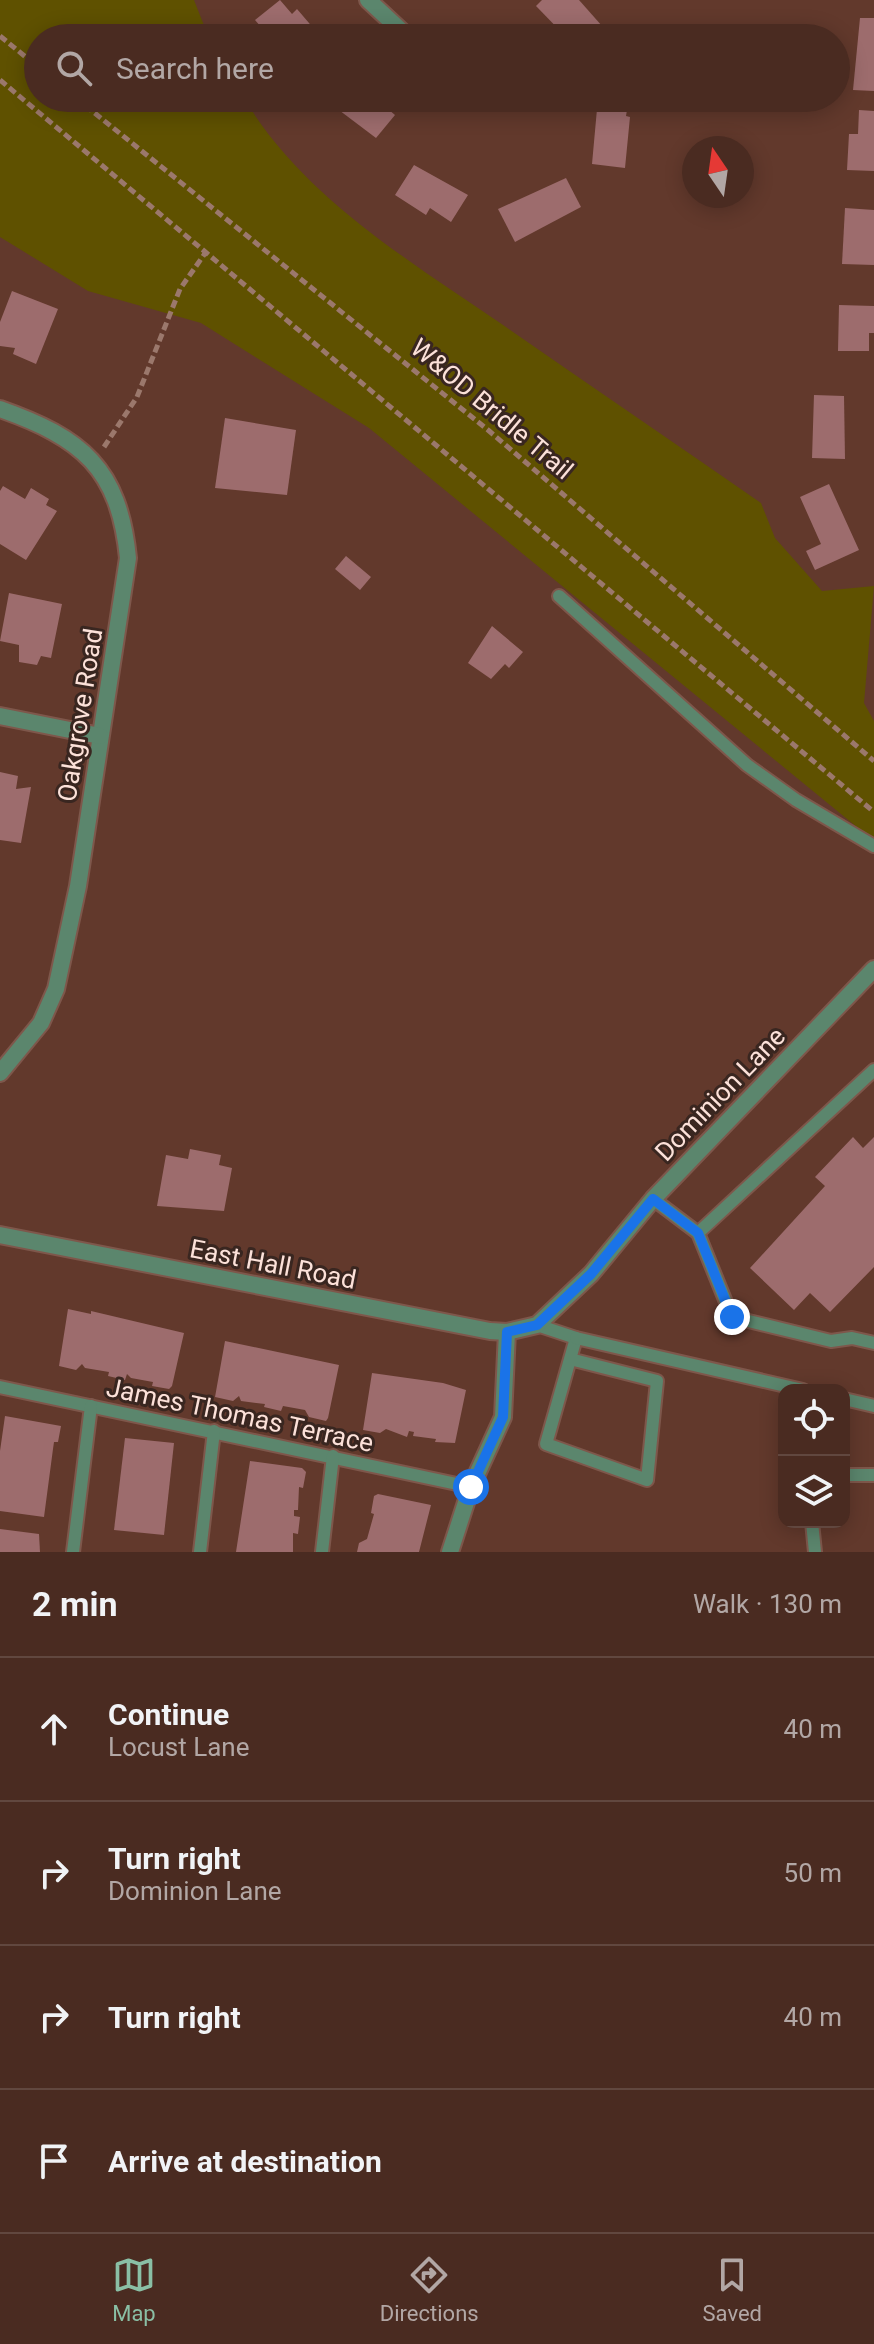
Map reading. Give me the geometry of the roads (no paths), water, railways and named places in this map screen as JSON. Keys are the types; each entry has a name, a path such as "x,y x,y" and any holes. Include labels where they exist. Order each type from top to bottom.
{"street":[{"path":"368,0 394,24"},
{"name":"Oakgrove Road","path":"0,409 56,433 94,460 122,510 128,558 78,886 56,989 41,1023 0,1073"},
{"path":"0,716 100,736"},
{"name":"Dominion Lane","path":"537,1325 591,1274 653,1199 872,974"},
{"name":"East Hall Road","path":"0,1235 507,1332 537,1325"},
{"path":"450,1552 471,1487 503,1417 507,1332"}],"lane":[{"path":"559,596 747,765 796,800 874,846"},
{"path":"698,1233 874,1070"},
{"path":"653,1199 698,1233 732,1317 831,1341 852,1338 874,1343"},
{"path":"537,1325 576,1338 778,1385"},
{"path":"570,1359 657,1381 647,1480 546,1444 570,1359 576,1338"},
{"name":"James Thomas Terrace","path":"0,1387 471,1487"},
{"path":"850,1400 874,1406"},
{"path":"73,1552 91,1406"},
{"path":"200,1552 214,1431"},
{"path":"322,1552 333,1456"},
{"path":"850,1475 874,1475"},
{"path":"813,1528 815,1552"}]}
